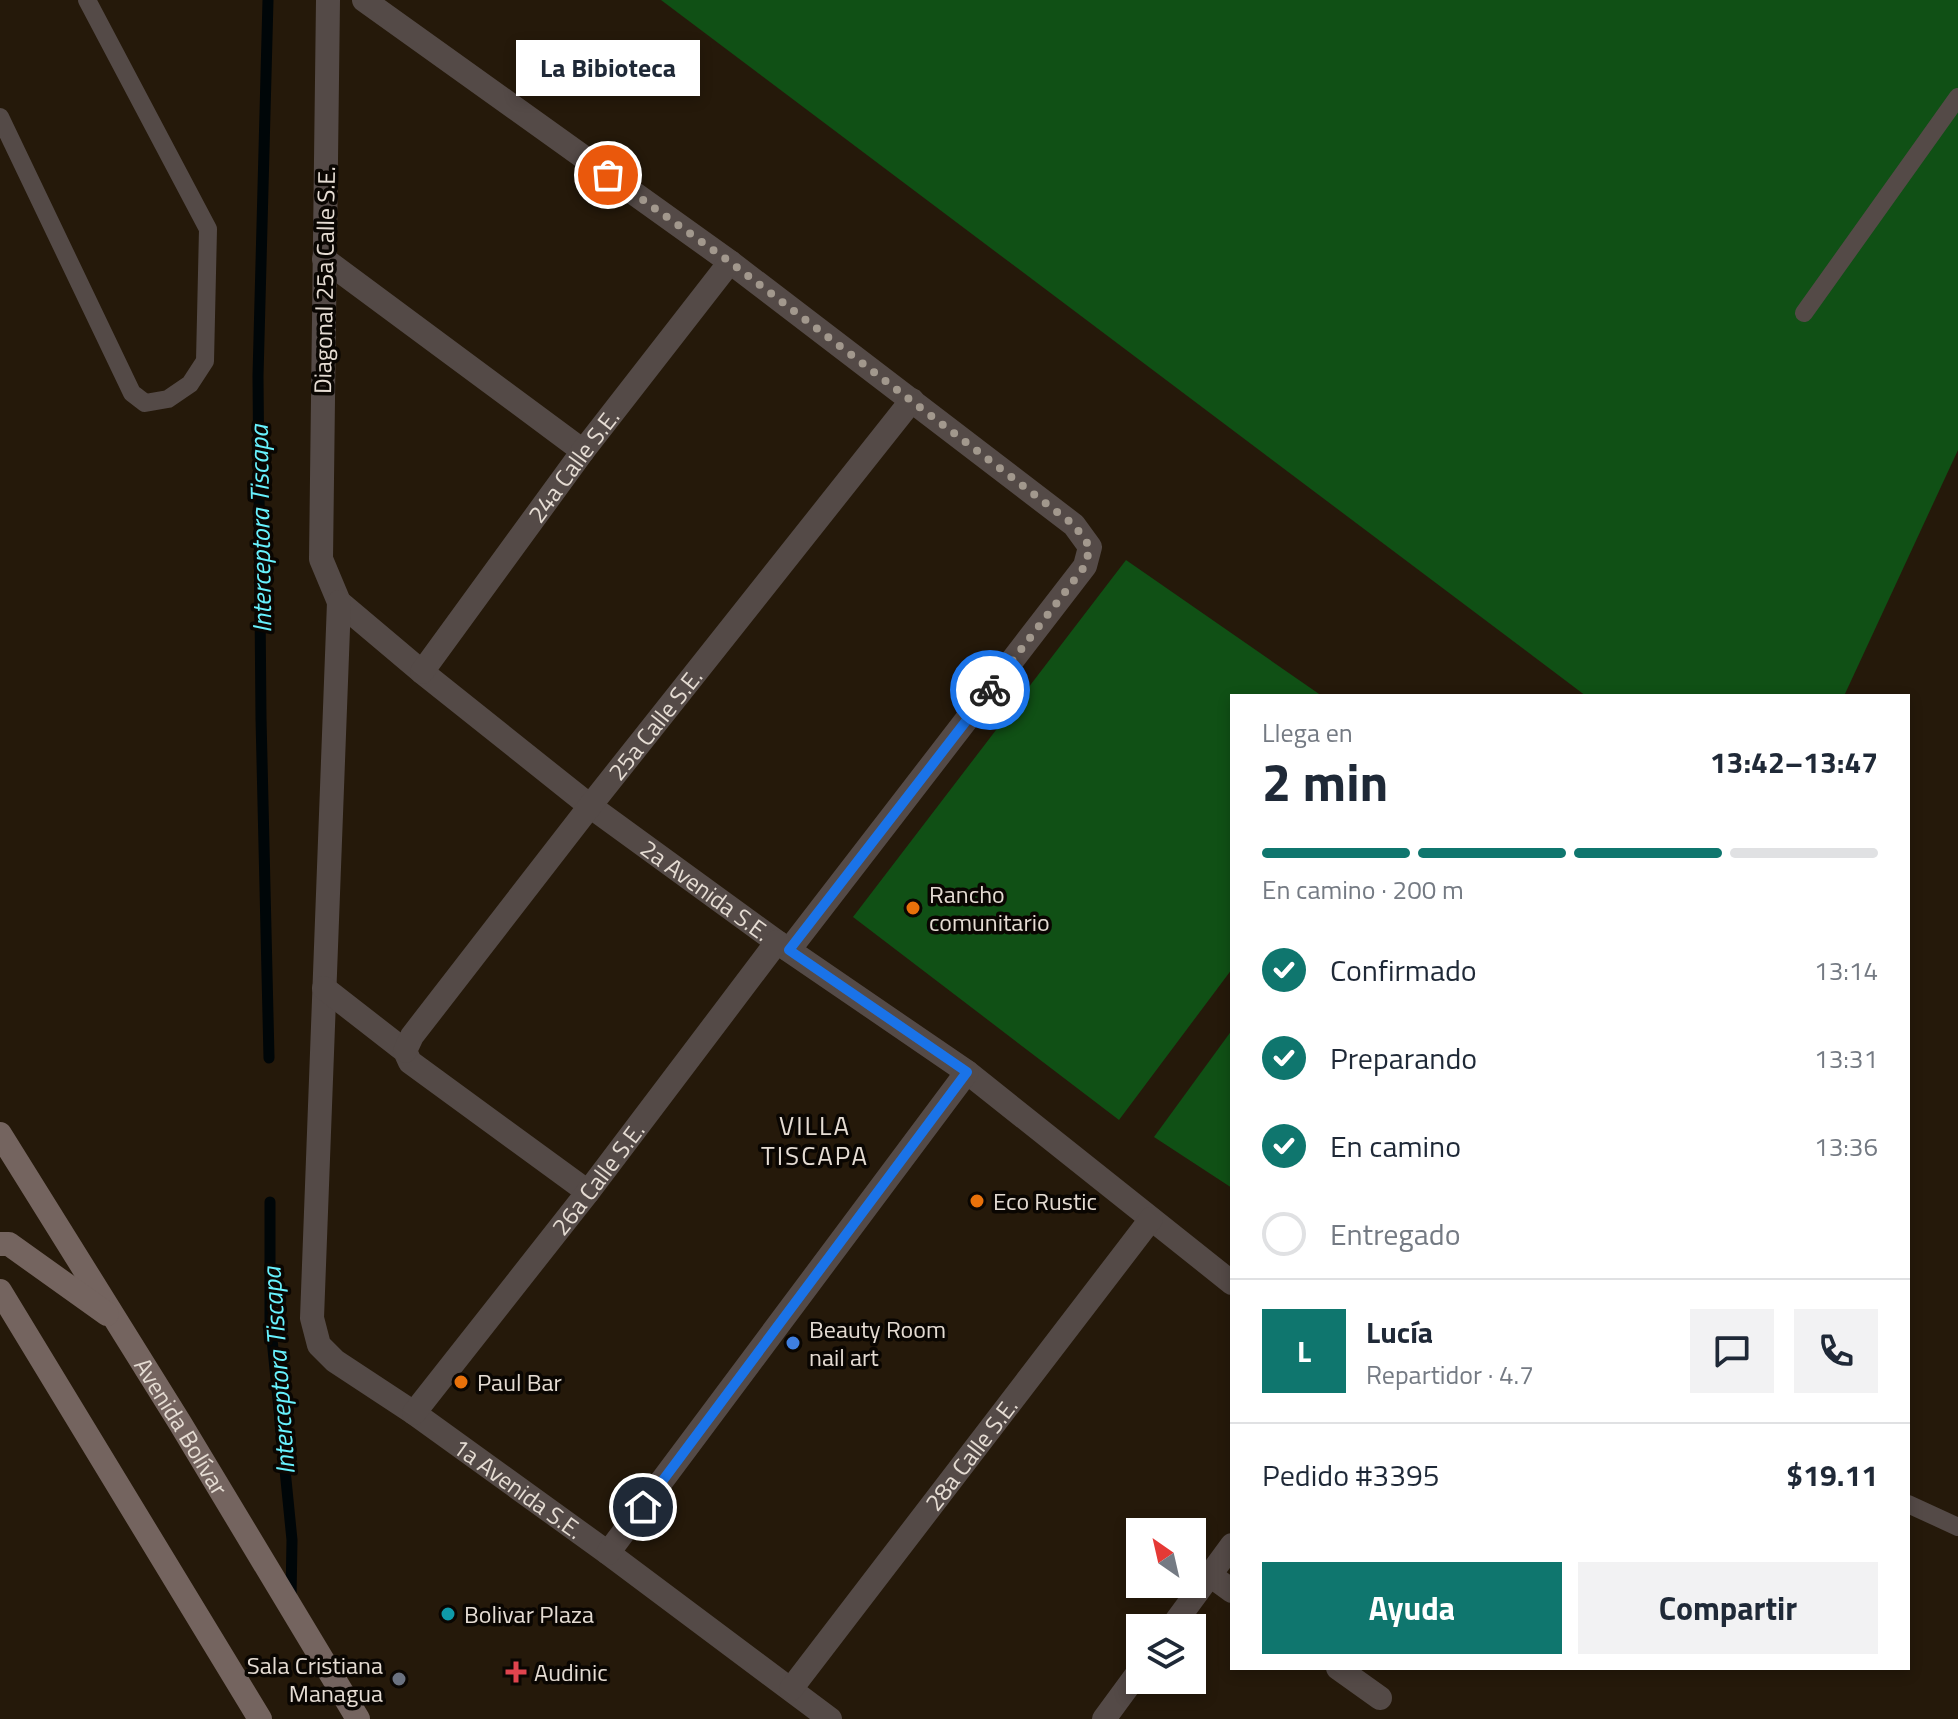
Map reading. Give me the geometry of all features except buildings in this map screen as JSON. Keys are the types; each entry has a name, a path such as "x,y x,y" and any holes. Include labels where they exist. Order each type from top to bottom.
{"main road":[{"name":"Avenida Bolívar","path":"0,1134 358,1719"},
{"path":"0,1244 9,1244 116,1320"},
{"path":"0,1291 256,1712"}],"street":[{"name":"Diagonal 25a Calle S.E.","path":"321,559 328,0"},
{"path":"364,0 730,262 912,400"},
{"path":"324,259 583,451"},
{"name":"24a Calle S.E.","path":"422,672 583,451 730,262"},
{"name":"26a Calle S.E.","path":"414,1413 1085,566 1090,547 1074,525 912,400"},
{"name":"25a Calle S.E.","path":"405,1051 412,1036 590,806 912,400"},
{"name":"2a Avenida S.E.","path":"321,559 339,602 590,806 783,946 967,1072 1230,1281"},
{"path":"339,602 324,988 405,1051 410,1062 588,1192"},
{"name":"1a Avenida S.E.","path":"324,988 312,1318 319,1345 335,1361 414,1413 608,1553 830,1719"},
{"path":"608,1553 967,1072"},
{"name":"28a Calle S.E.","path":"791,1689 1151,1219"},
{"path":"1181,1614 1230,1548"},
{"path":"1210,1575 1230,1590"},
{"path":"1341,1670 1380,1698"},
{"path":"1104,1719 1126,1689"}],"lane":[{"path":"0,117 132,393 145,403 168,399 190,384 205,361 208,229 87,0"},
{"path":"1804,313 1958,97"},
{"path":"1910,1505 1958,1527"}],"green space":[{"path":"661,0 1958,0 1958,450 1845,694 1583,694"},
{"path":"1126,560 1319,694 1230,694 1230,972 1119,1120 853,917"},
{"path":"1230,1033 1230,1187 1154,1137"}],"waterway":[{"name":"Interceptora Tiscapa","path":"268,0 258,376 261,718 269,1058"},
{"name":"Interceptora Tiscapa","path":"270,1202 270,1319 292,1540 291,1598"}],"way so far":[{"path":"608,175 730,262 1074,525 1090,547 1085,566 990,690"}],"place":[{"name":"La Bibioteca","path":"608,175"},
{"name":"Rancho comunitario","path":"913,908"},
{"name":"Eco Rustic","path":"977,1201"},
{"name":"Beauty Room nail art","path":"793,1343"},
{"name":"Paul Bar","path":"461,1382"},
{"name":"Bolivar Plaza","path":"448,1614"},
{"name":"Audinic","path":"516,1672"},
{"name":"Sala Cristiana Managua","path":"399,1679"}],"district":[{"name":"VILLA TISCAPA","path":"815,1140"}],"route":[{"path":"643,1507 967,1072 789,950 990,690"}]}
